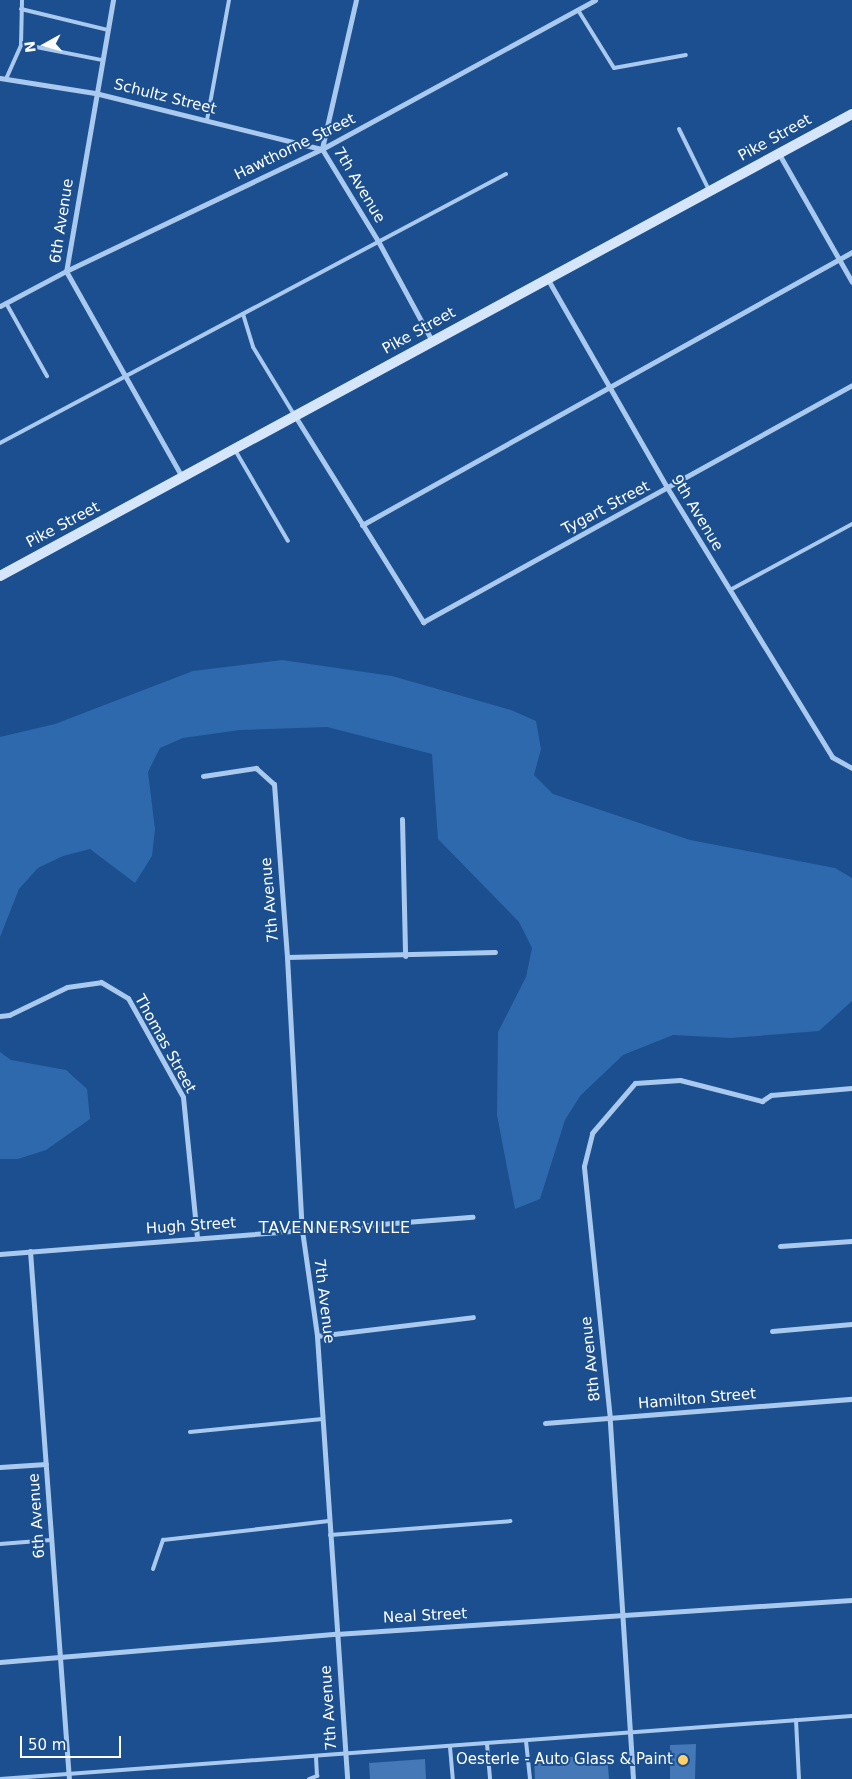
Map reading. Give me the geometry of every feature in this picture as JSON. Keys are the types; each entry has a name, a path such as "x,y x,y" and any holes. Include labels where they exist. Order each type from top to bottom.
{"main road":[{"name":"Pike Street","path":"0,576 235,450 546,278 852,114"}],"street":[{"name":"6th Avenue","path":"113,0 95,93 66,271 182,477"},
{"name":"7th Avenue","path":"356,0 322,149 378,241 432,341"},
{"name":"Hawthorne Street","path":"3,304 66,271 322,149 595,0"},
{"name":"Schultz Street","path":"0,78 95,93 322,149"},
{"path":"779,153 852,282"},
{"path":"295,416 362,525 611,389 852,252"},
{"name":"9th Avenue","path":"546,278 668,489 832,757 852,768"},
{"name":"Tygart Street","path":"362,525 424,622 668,489 852,385"},
{"name":"7th Avenue","path":"203,776 256,768 274,784 288,957 302,1230 317,1336 347,1779"},
{"path":"402,819 406,956"},
{"path":"288,957 406,956 495,952"},
{"name":"Thomas Street","path":"0,1016 9,1015 67,987 101,982 128,998 183,1097 197,1238"},
{"name":"8th Avenue","path":"633,1779 610,1419 584,1166 592,1133 635,1083 680,1080 762,1101 771,1096 852,1088"},
{"name":"Hugh Street","path":"0,1254 473,1217"},
{"path":"780,1246 852,1241"},
{"name":"6th Avenue","path":"30,1251 68,1776"},
{"path":"317,1336 473,1316"},
{"path":"772,1331 852,1324"},
{"name":"Hamilton Street","path":"545,1423 852,1399"},
{"path":"0,1467 46,1464"},
{"name":"Neal Street","path":"0,1662 336,1634 623,1617 852,1600"}],"lane":[{"path":"6,79 21,44 22,0"},
{"path":"206,120 229,0"},
{"path":"21,9 108,30"},
{"path":"578,10 614,68 686,55"},
{"path":"21,44 102,60"},
{"path":"679,129 710,191"},
{"path":"0,443 126,378 378,241 506,174"},
{"path":"3,304 48,376"},
{"path":"243,314 253,347 295,416"},
{"path":"235,450 288,541"},
{"path":"730,590 852,524"},
{"path":"190,1432 322,1419"},
{"path":"152,1569 163,1540 329,1521"},
{"path":"330,1535 510,1521"},
{"path":"0,1544 51,1540"},
{"path":"0,1779 68,1776 852,1716"},
{"path":"796,1720 800,1779"},
{"path":"526,1741 530,1779"},
{"path":"486,1744 490,1779"},
{"path":"450,1747 453,1779"},
{"path":"309,1779 317,1776 316,1757"}],"shaded area":[{"path":"282,660 392,676 511,710 536,721 541,749 534,775 553,794 690,840 835,868 852,878 852,1001 819,1031 731,1038 673,1035 623,1055 580,1096 565,1120 540,1199 515,1209 497,1115 498,1032 526,977 532,948 519,922 438,839 432,754 327,727 240,730 183,738 160,748 148,772 155,829 152,856 135,883 90,849 63,856 38,868 19,889 0,937 0,737 55,724 193,671"},
{"path":"0,1052 11,1060 66,1070 87,1089 90,1119 46,1150 18,1159 0,1159"}],"building":[{"name":"Oesterle - Auto Glass & Paint","path":"696,1744 695,1779 670,1779 670,1745"},
{"path":"607,1754 609,1779 535,1779 534,1760"},
{"path":"425,1759 426,1779 370,1779 369,1763"}],"place":[{"name":"Oesterle - Auto Glass & Paint","path":"683,1760"}],"district":[{"name":"TAVENNERSVILLE","path":"335,1228"}]}
